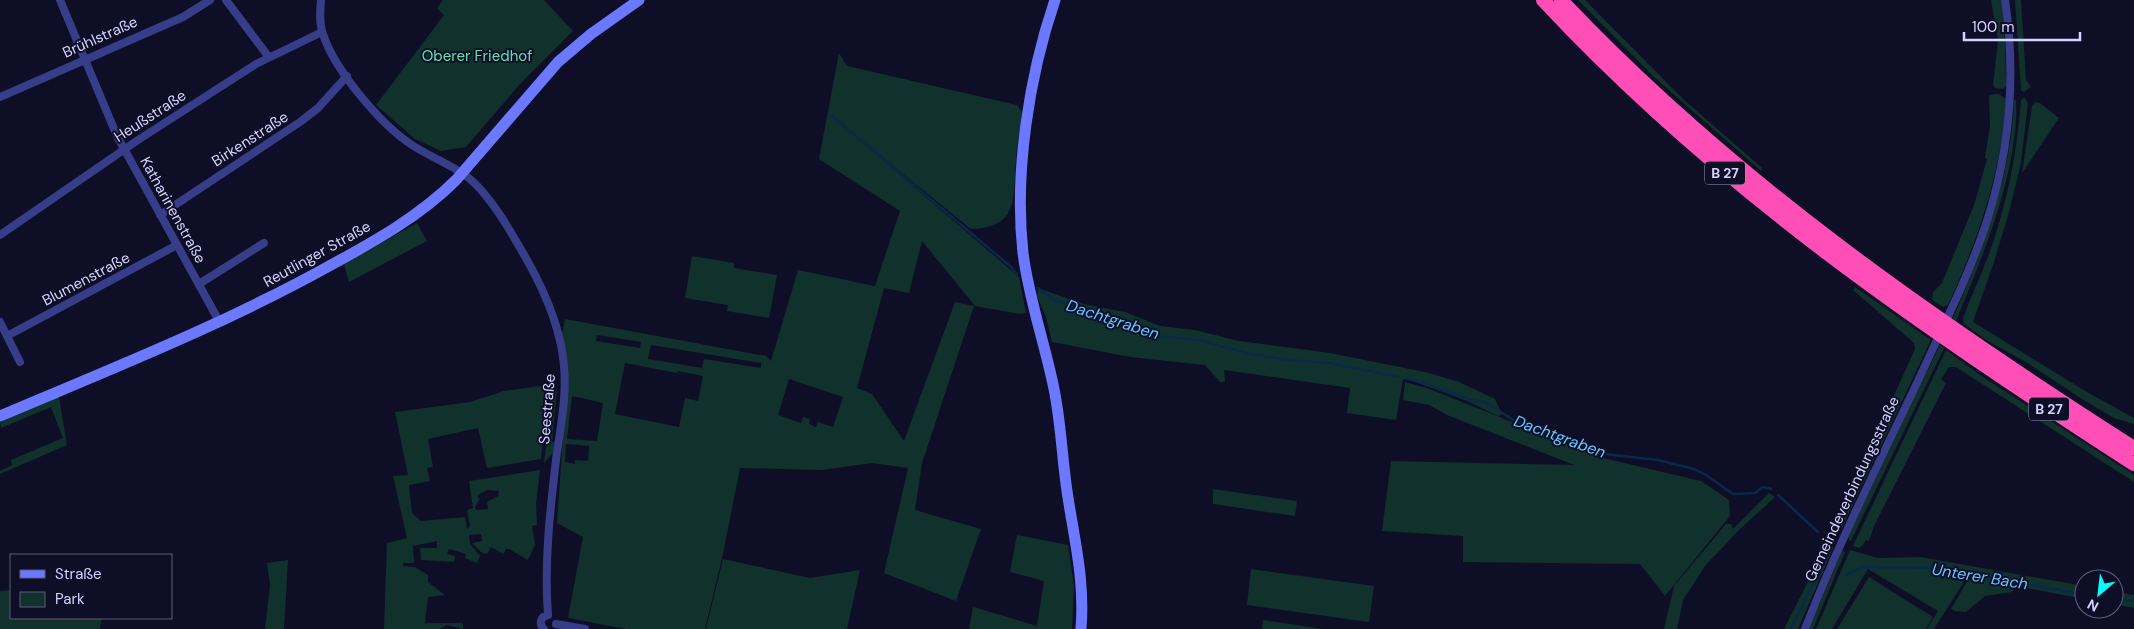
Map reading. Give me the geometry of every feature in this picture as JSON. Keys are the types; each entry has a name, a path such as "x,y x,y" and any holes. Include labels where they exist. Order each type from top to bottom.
{"highway":[{"name":"B 27","path":"1543,0 1636,95 1727,175 1827,254 1968,347 2134,464"},
{"name":"B 27","path":"1561,0 1652,92 1736,165 1927,319"},
{"name":"B 27","path":"1968,347 2134,448"}],"street":[{"name":"Katharinenstraße","path":"60,0 124,150 219,322"},
{"name":"Brühlstraße","path":"0,97 183,16 210,0"},
{"path":"226,0 268,56"},
{"path":"320,0 322,32"},
{"name":"Reutlinger Straße","path":"0,416 219,322 302,281 376,240 440,195 462,174 548,72 590,34 639,0"},
{"path":"1055,0 1038,63 1026,131 1021,184 1021,226 1027,282 1057,405 1067,492 1081,573 1081,629"},
{"name":"Gemeindeverbindungsstraße","path":"1805,629 1842,541 1955,302 1987,221 2003,160 2011,93 2010,40 2005,0"},
{"name":"Heußstraße","path":"0,234 268,56 322,32"},
{"name":"Seestraße","path":"322,32 328,47 372,109 400,136 462,174 486,196 526,260 551,310 564,366 564,395 548,540 546,588 548,615 541,620 541,625 544,629"},
{"name":"Birkenstraße","path":"160,215 300,122 318,108 347,76"},
{"path":"199,284 264,244"},
{"name":"Blumenstraße","path":"7,336 177,245"},
{"path":"0,322 20,362"},
{"path":"548,615 555,619 554,627 584,629"}],"green space":[{"name":"Oberer Friedhof","path":"443,0 544,0 573,31 520,84 466,147 441,151 415,139 376,105 444,15 437,8"},
{"path":"1578,0 1585,0 1684,100 1762,168 1761,171 1655,78"},
{"path":"1991,0 2001,0 2006,64 2006,86 2003,89 1995,88 1993,85 1998,40"},
{"path":"2015,0 2021,0 2026,80 2031,87 2024,92 2021,90"},
{"path":"839,53 847,66 1017,105 1023,113 1017,148 1011,208 998,223 987,227 971,229 834,118 1019,277 1026,313 1019,314 975,306 922,241 909,293 884,288 857,388 872,394 904,441 955,302 974,306 922,463 915,510 981,529 956,601 884,573 908,468 872,463 822,470 740,468 723,554 705,629 626,629 568,618 583,537 557,523 563,437 562,334 565,319 766,356 771,361 798,270 875,286 900,211 819,159","holes":["597,335 641,342 640,348 596,341","651,345 761,363 761,368 704,359 702,368 648,359","625,363 703,376 698,401 685,398 679,427 615,414","789,379 843,397 833,427 818,422 816,427 809,424 810,419 803,417 801,423 778,415","572,396 603,403 597,441 567,439","566,444 589,446 588,461 575,460 575,464 565,462"]},
{"path":"1999,94 2006,99 2004,126 1994,179 1969,256 1948,305 1943,307 1932,299 1933,292 1942,283 1974,205 1987,159 1985,158 1990,126 1989,96"},
{"path":"2024,97 2028,103 2021,163 1994,262 1973,322 2087,392 2134,418 2134,424 2114,418 2026,362 1986,340 1964,324 1963,318 1989,254 2001,216 2014,159 2021,100"},
{"path":"2016,99 2016,126 2006,183 1987,242 1955,323 1952,321 1984,241 2001,186 2012,130 2014,101"},
{"path":"2035,102 2040,103 2059,118 2022,173 2032,106"},
{"path":"417,223 427,241 349,282 344,264"},
{"path":"692,256 734,263 734,268 777,275 769,318 727,311 728,305 685,298"},
{"path":"1855,287 1931,340 1841,530 1834,532 1829,530 1829,527 1844,506 1915,349 1914,343 1853,290"},
{"path":"1038,288 1083,304 1125,312 1160,326 1195,330 1239,341 1330,353 1425,372 1459,382 1495,399 1502,414 1498,416 1467,401 1411,380 1403,379 1396,420 1347,413 1350,388 1224,370 1225,382 1220,382 1205,365 1130,357 1052,342 1046,317 1037,296"},
{"path":"1940,345 1944,348 1851,541 1848,536"},
{"path":"1946,350 1983,377 2134,475 2134,482 1956,367 1949,367 1941,379 1946,383 1874,526 1869,541 1866,540 1859,548 1853,546"},
{"path":"1405,382 1427,388 1603,458 1701,481 1729,500 1730,516 1665,596 1640,564 1463,562 1463,536 1382,531 1391,461 1574,465 1447,415 1429,405 1403,400"},
{"path":"555,385 548,393 541,459 487,468 478,428 428,439 433,467 427,468 430,481 409,485 412,513 421,521 465,517 467,529 470,526 467,510 473,508 469,481 540,470 536,504 537,525 532,526 535,545 528,560 509,549 506,549 503,554 491,547 487,554 482,553 472,543 482,541 481,534 469,535 470,544 480,556 477,563 465,558 466,554 449,549 447,554 455,556 454,562 421,560 420,548 437,548 437,541 413,546 414,563 403,563 403,566 415,567 428,575 428,582 445,595 428,597 425,623 463,623 463,629 447,625 440,629 384,629 387,543 407,538 393,476 408,475 395,412 470,402 504,391","holes":["487,490 499,491 498,496 487,502 488,509 476,510 475,507 480,499 478,495"]},
{"path":"557,388 552,442 555,443 553,453 544,463 552,394"},
{"path":"59,397 67,445 0,474 0,471 12,465 11,460 63,438 51,407 1,428 0,422"},
{"path":"1213,489 1297,501 1295,516 1213,504"},
{"path":"1769,493 1775,497 1739,530 1705,566 1683,600 1677,629 1664,629 1674,586 1726,524 1731,524 1733,529"},
{"path":"1017,535 1068,545 1074,586 1072,629 969,629 973,607 1037,626 1044,581 1010,572"},
{"path":"1825,536 1830,539 1833,548 1798,629 1784,629 1809,580"},
{"path":"1850,550 1878,558 1920,557 2074,584 2074,597 2016,586 2012,592 1985,596 1966,612 1951,609 1968,580 1960,576 1958,579 1964,582 1934,629 1927,629 1938,611 1868,569 1832,629 1816,629"},
{"path":"1842,551 1845,552 1813,629 1809,629"},
{"path":"723,559 810,578 860,570 847,629 706,629"},
{"path":"288,560 284,629 265,629 270,585 267,563"},
{"path":"1251,569 1374,586 1369,622 1247,605"},
{"path":"1869,577 1933,617 1926,629 1837,629"},
{"path":"10,590 10,619 102,619 100,629 0,629 0,591"},
{"path":"2124,594 2134,595 2134,608 2124,606"},
{"path":"1263,620 1323,629 1262,629"}],"waterway":[{"name":"Dachtgraben","path":"831,115 1010,266 1017,274"},
{"name":"Dachtgraben","path":"1038,288 1054,300 1136,325 1156,336 1199,340 1250,354 1288,360 1329,363 1399,377"},
{"name":"Dachtgraben","path":"1407,378 1469,399 1487,403 1518,423 1534,427 1604,454 1658,460 1694,469 1733,494 1755,493 1763,487 1771,489"},
{"name":"Dachtgraben","path":"1778,495 1818,532"},
{"name":"Dachtgraben","path":"1791,629 1827,554 1829,545 1825,539"},
{"name":"Unterer Bach","path":"1846,575 1863,567 1946,568 2074,593"},
{"name":"Unterer Bach","path":"2124,600 2134,601"}]}
